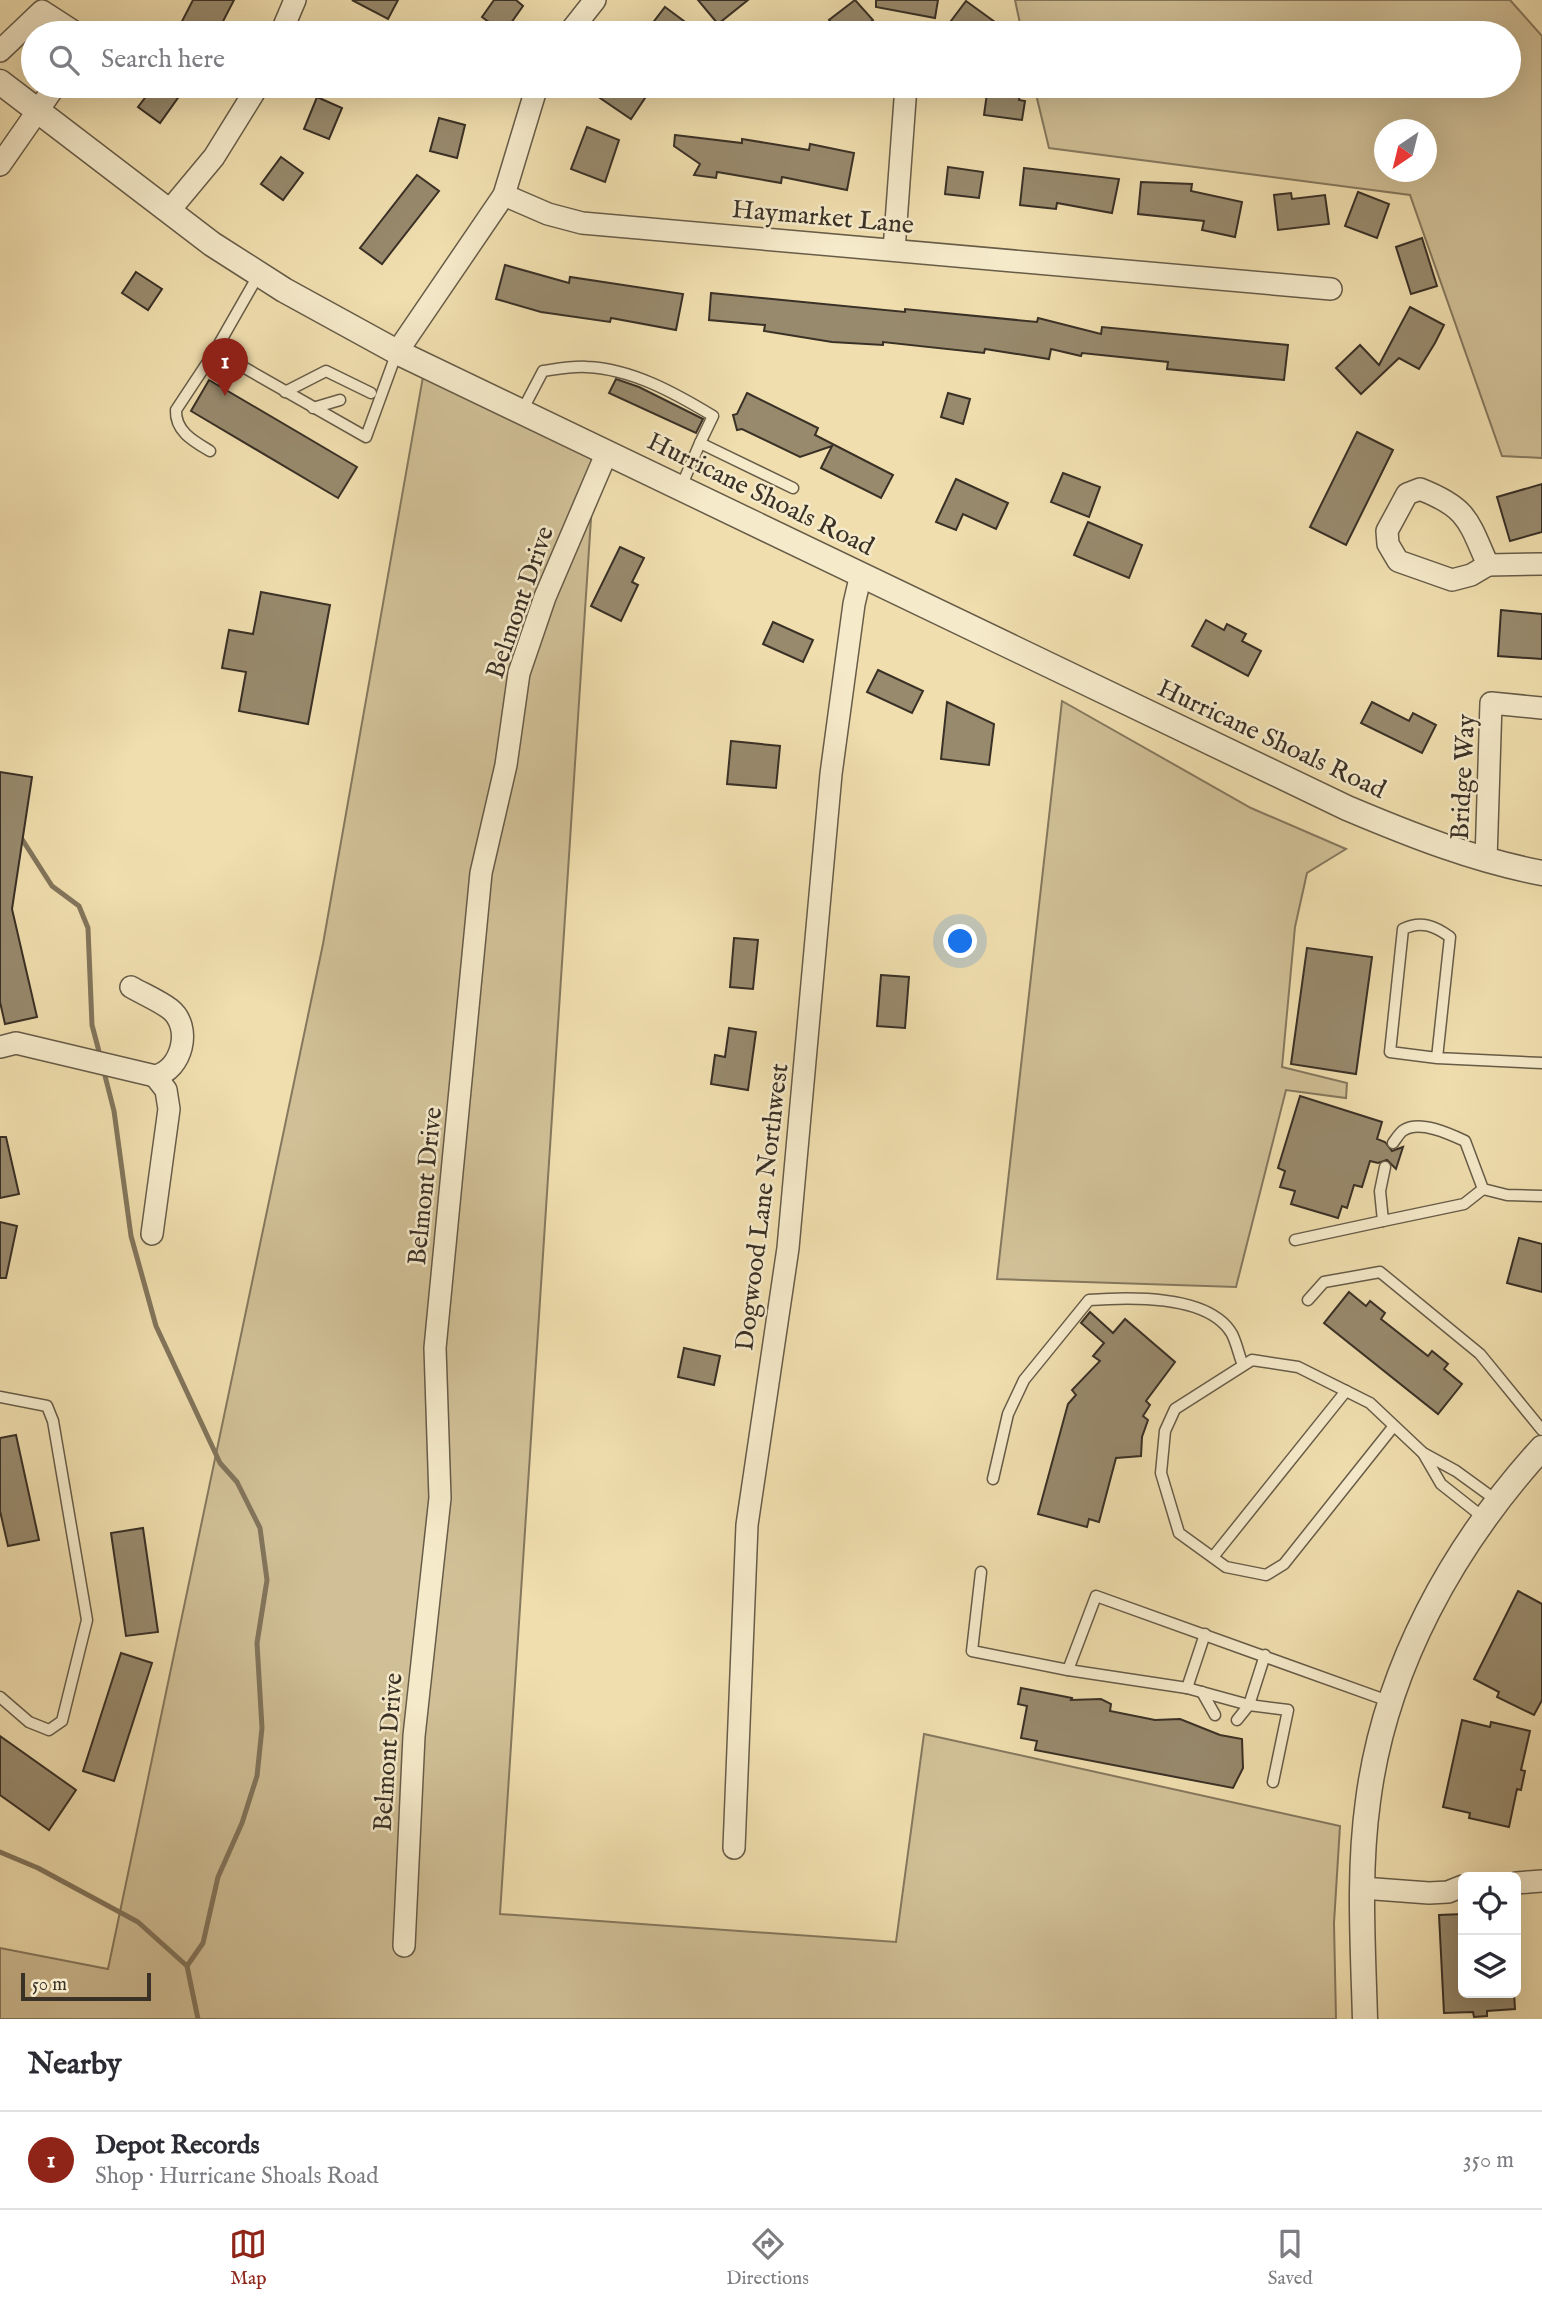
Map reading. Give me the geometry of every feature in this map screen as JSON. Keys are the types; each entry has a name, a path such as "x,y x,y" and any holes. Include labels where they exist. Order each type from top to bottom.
{"street":[{"path":"286,21 295,0"},
{"path":"578,21 595,0"},
{"path":"28,21 42,11 57,21"},
{"path":"0,51 21,29"},
{"name":"Hurricane Shoals Road","path":"0,82 21,97"},
{"name":"Hurricane Shoals Road","path":"23,98 169,211 259,274 397,352 1347,808 1428,842 1486,860 1542,873"},
{"path":"0,165 47,98"},
{"path":"169,211 214,157 251,98"},
{"path":"397,352 505,195 533,98"},
{"path":"894,250 905,98"},
{"name":"Haymarket Lane","path":"505,195 548,214 582,223 1331,289"},
{"name":"Belmont Drive","path":"404,1946 414,1736 440,1498 435,1348 481,873 506,765 519,673 545,597 607,452"},
{"path":"1488,565 1467,518 1458,508 1420,489 1407,494 1387,531 1388,544 1398,561 1452,580 1471,575 1488,565 1542,564"},
{"name":"Dogwood Lane Northwest","path":"734,1848 747,1525 788,1248 808,1051 831,774 854,604 861,573"},
{"name":"Bridge Way","path":"1486,860 1491,703 1542,708"},
{"path":"0,1047 16,1042 155,1076 165,1074 176,1061 182,1034 177,1018 170,1010 131,987"},
{"path":"152,1234 169,1108 166,1090 155,1076"},
{"path":"1365,2019 1362,1883 1368,1800 1391,1702 1427,1612 1490,1509 1542,1448"},
{"path":"1362,1883 1450,1880 1458,1884"},
{"path":"1521,1883 1542,1881"}],"lane":[{"path":"210,451 187,437 176,419 176,410 215,351 259,274"},
{"path":"215,351 366,437 397,352"},
{"path":"522,411 543,371 584,366 621,371 687,400 713,416 681,488"},
{"path":"285,392 326,371 371,393"},
{"path":"358,395 383,388"},
{"path":"313,408 340,400"},
{"path":"700,443 793,488"},
{"path":"1437,1058 1450,937 1425,924 1403,929 1390,1052 1437,1058 1542,1063"},
{"path":"1393,1143 1403,1130 1414,1127 1445,1132 1465,1141 1483,1189"},
{"path":"1382,1222 1380,1191 1385,1167"},
{"path":"1483,1189 1507,1195 1542,1196"},
{"path":"1295,1240 1464,1204 1483,1189"},
{"path":"1308,1300 1324,1282 1380,1272 1480,1354 1542,1430"},
{"path":"993,1479 1008,1414 1024,1380 1089,1300 1121,1297 1196,1305 1231,1332 1243,1366"},
{"path":"1393,1427 1284,1564 1266,1576 1226,1567 1179,1533 1161,1474 1165,1430 1175,1409 1252,1360 1298,1367 1370,1403 1423,1453 1456,1471 1490,1509"},
{"path":"1213,1557 1346,1391"},
{"path":"0,1397 47,1406 53,1421 87,1620 62,1721 49,1730 29,1722 0,1697"},
{"path":"1423,1453 1441,1484 1490,1509"},
{"path":"981,1572 972,1651 1068,1670 1187,1688 1249,1705 1288,1710 1273,1782"},
{"path":"1068,1670 1096,1596 1265,1655 1326,1681 1391,1702"},
{"path":"1187,1688 1205,1634"},
{"path":"1237,1720 1249,1705 1265,1655"},
{"path":"1202,1692 1215,1714"}],"shaded area":[{"path":"1015,0 1510,0 1542,36 1542,458 1502,456 1410,195 1049,148 1037,98 1521,98 1521,21 1019,21"},
{"path":"424,371 595,457 500,1914 896,1942 924,1734 1340,1826 1334,1923 1336,2019 0,2019 0,1948 108,1969 323,944"},
{"path":"1062,701 1251,808 1346,849 1307,873 1295,927 1282,1067 1347,1083 1346,1098 1286,1090 1236,1287 997,1279"}],"building":[{"path":"193,0 234,0 223,21 182,21"},
{"path":"352,0 398,0 388,19"},
{"path":"494,0 516,0 523,6 512,21 488,21 482,17"},
{"path":"698,0 748,0 722,21 716,21"},
{"path":"855,0 873,20 830,21"},
{"path":"876,0 938,0 935,18 876,7"},
{"path":"966,1 994,21 951,21"},
{"path":"665,7 684,21 654,21"},
{"path":"145,98 178,98 160,123 138,107"},
{"path":"317,98 342,108 329,139 304,129"},
{"path":"600,98 645,98 631,119"},
{"path":"986,98 1019,98 1025,101 1022,120 984,115"},
{"path":"439,118 465,125 457,158 430,151"},
{"path":"587,127 619,140 605,182 571,169"},
{"path":"675,135 742,143 742,139 809,150 810,144 854,153 847,190 782,177 781,183 717,172 716,178 694,175 700,164 674,146"},
{"path":"281,157 303,173 283,200 261,184"},
{"path":"948,167 983,172 979,198 945,194"},
{"path":"1024,168 1119,179 1112,213 1057,203 1056,209 1020,205"},
{"path":"417,175 439,191 382,264 360,248"},
{"path":"1141,182 1192,184 1191,191 1242,202 1235,237 1202,230 1204,221 1138,214"},
{"path":"1358,192 1389,204 1377,238 1345,226"},
{"path":"1291,193 1292,199 1325,195 1329,224 1278,230 1274,195"},
{"path":"1422,238 1437,286 1411,294 1396,247"},
{"path":"505,265 569,283 570,277 683,294 676,330 611,318 610,322 541,312 496,299"},
{"path":"136,272 162,289 148,310 122,293"},
{"path":"711,293 905,312 905,309 1037,322 1038,318 1101,334 1102,327 1288,345 1284,380 1167,369 1168,362 1082,353 1081,356 1051,349 1049,359 985,349 984,353 883,342 883,345 832,342 764,331 765,325 709,320"},
{"path":"1410,307 1444,325 1435,343 1419,369 1399,358 1361,394 1336,368 1360,345 1379,365"},
{"path":"616,379 639,387 703,419 696,433 609,393"},
{"path":"209,380 357,467 338,498 191,411"},
{"path":"747,393 818,428 815,435 893,475 881,498 821,468 832,446 800,457 742,429 737,430 733,415 737,414"},
{"path":"948,393 970,399 963,424 941,417"},
{"path":"1357,432 1393,450 1346,545 1310,527"},
{"path":"1063,473 1100,487 1089,517 1051,502"},
{"path":"956,479 1008,503 996,529 963,514 956,530 936,522"},
{"path":"1542,484 1542,532 1510,541 1497,497"},
{"path":"1088,522 1142,545 1129,578 1074,555"},
{"path":"620,547 644,558 632,582 638,585 621,621 591,606"},
{"path":"261,592 330,605 308,724 239,711 246,672 222,668 229,630 253,634"},
{"path":"1501,610 1542,614 1542,659 1498,656"},
{"path":"1206,620 1224,630 1227,624 1246,634 1242,641 1261,651 1248,676 1192,646"},
{"path":"773,622 813,640 803,662 763,644"},
{"path":"878,670 923,691 912,713 867,692"},
{"path":"947,702 994,724 989,765 941,759"},
{"path":"1372,702 1409,721 1413,713 1436,725 1422,753 1361,723"},
{"path":"731,741 780,746 776,788 727,784"},
{"path":"0,772 32,777 12,909 37,1017 5,1024 0,1002"},
{"path":"734,938 758,940 753,989 730,987"},
{"path":"1307,948 1372,957 1356,1074 1291,1064"},
{"path":"881,975 909,977 905,1028 877,1026"},
{"path":"729,1028 756,1032 748,1090 711,1084 715,1055 725,1057"},
{"path":"1300,1096 1382,1122 1377,1139 1385,1142 1392,1151 1403,1147 1396,1169 1387,1160 1378,1163 1370,1161 1362,1187 1354,1185 1347,1208 1342,1206 1338,1218 1291,1204 1295,1191 1280,1187 1285,1171 1278,1168"},
{"path":"0,1137 6,1137 19,1194 0,1198"},
{"path":"0,1222 17,1226 6,1278 0,1278"},
{"path":"1519,1238 1542,1244 1542,1292 1507,1283"},
{"path":"1349,1292 1366,1306 1370,1301 1385,1313 1381,1319 1428,1356 1432,1351 1448,1364 1444,1369 1462,1384 1438,1414 1324,1323"},
{"path":"1090,1312 1113,1333 1125,1319 1175,1362 1146,1401 1150,1405 1143,1416 1148,1420 1142,1437 1141,1456 1116,1458 1099,1522 1089,1519 1087,1527 1038,1514 1068,1404 1076,1395 1072,1390 1100,1361 1093,1356 1104,1343 1081,1323"},
{"path":"684,1348 720,1356 714,1385 678,1377"},
{"path":"16,1435 39,1540 8,1546 0,1511 0,1438"},
{"path":"143,1528 158,1632 126,1636 111,1533"},
{"path":"1518,1591 1542,1604 1542,1700 1534,1715 1497,1697 1499,1692 1474,1679"},
{"path":"121,1653 152,1663 114,1781 83,1771"},
{"path":"1021,1688 1072,1698 1071,1700 1101,1699 1111,1704 1110,1711 1155,1720 1180,1719 1220,1735 1242,1739 1243,1768 1233,1788 1035,1750 1037,1741 1021,1738 1027,1706 1018,1704"},
{"path":"1462,1720 1490,1727 1491,1722 1530,1731 1521,1770 1525,1771 1521,1790 1517,1789 1509,1827 1469,1818 1470,1813 1443,1807"},
{"path":"0,1736 76,1790 49,1830 0,1795"},
{"path":"1458,1914 1458,1998 1514,1998 1515,2009 1487,2011 1487,2016 1474,2017 1473,2012 1444,2013 1439,1915"}],"waterway":[{"path":"20,836 52,886 79,906 88,928 92,1025 101,1059"},
{"path":"103,1068 114,1111 131,1236 156,1326 220,1463 237,1482 260,1528 267,1580 257,1643 262,1728 257,1776 242,1823 218,1877 203,1943 187,1966"},
{"path":"0,1852 38,1868 138,1922 187,1966 198,2019"}],"place":[{"name":"Depot Records","path":"225,396"}]}
